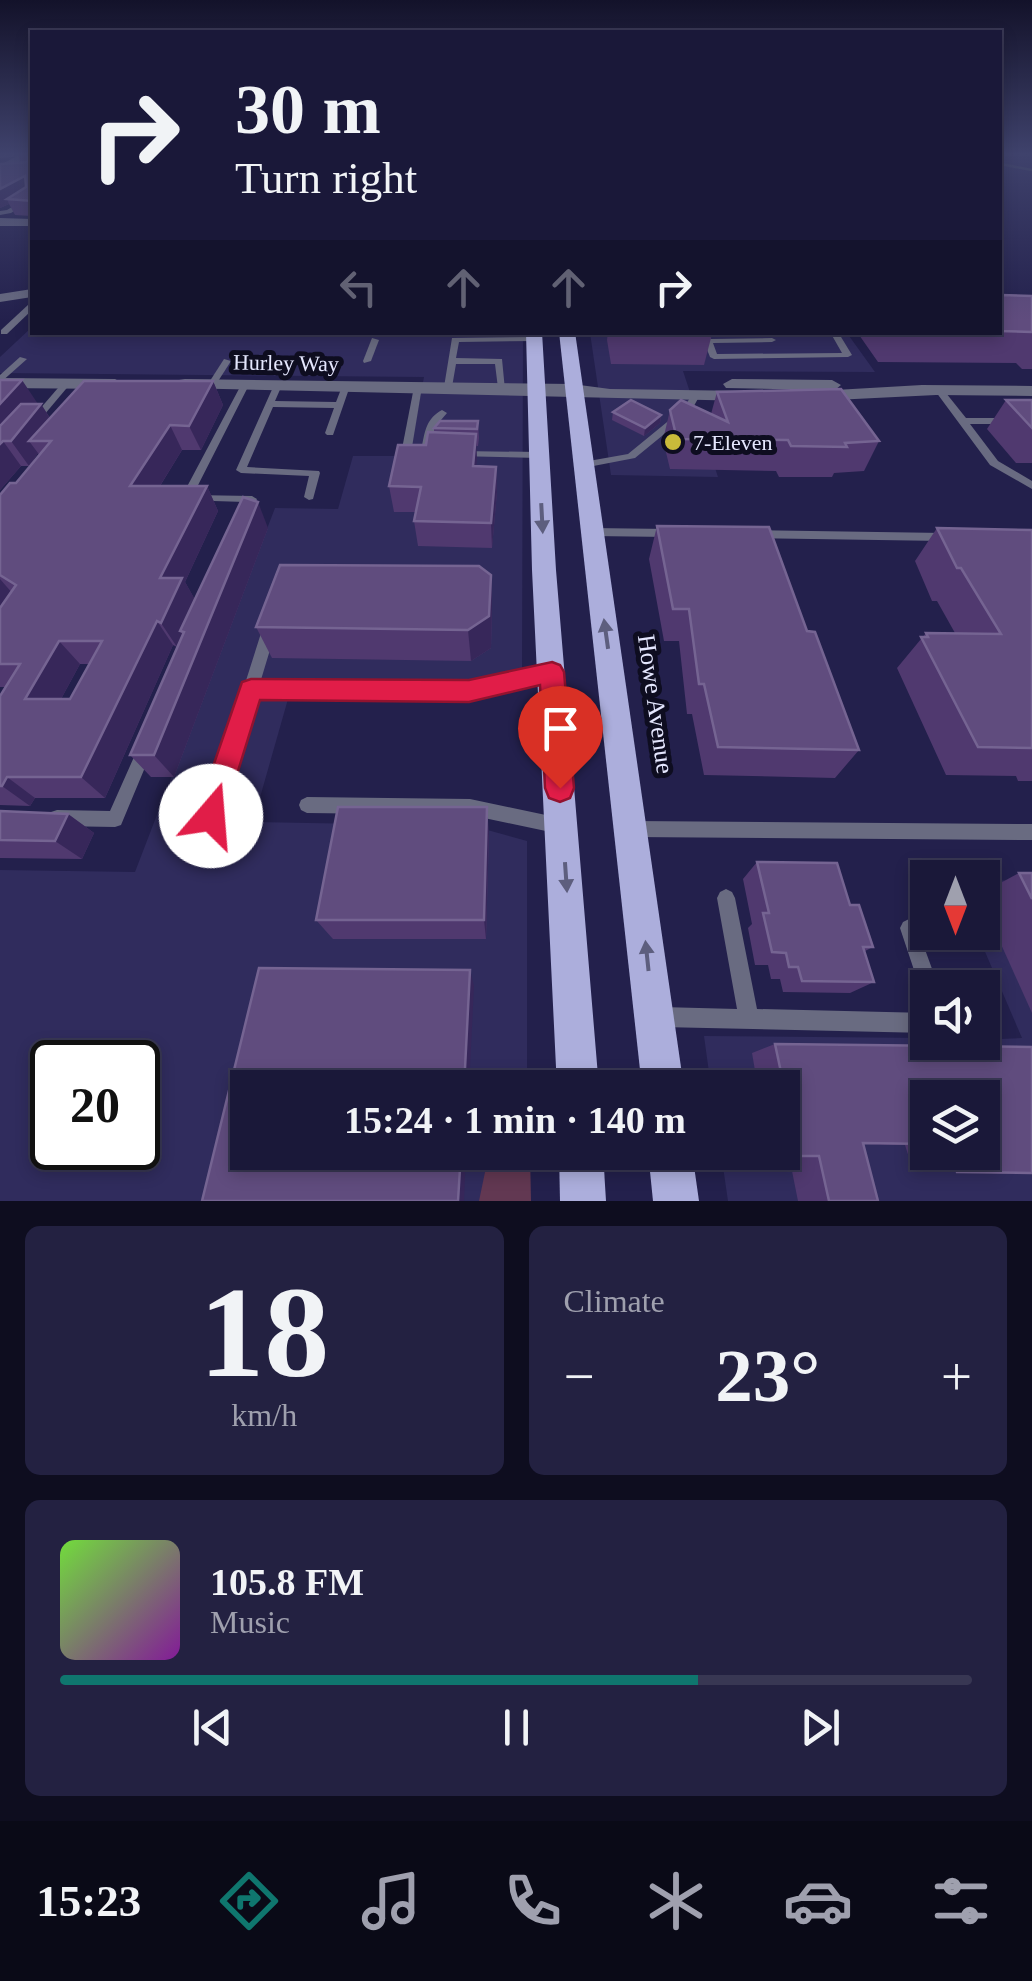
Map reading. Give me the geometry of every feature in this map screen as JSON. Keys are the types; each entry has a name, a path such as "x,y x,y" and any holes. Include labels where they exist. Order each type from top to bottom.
{"main road":[{"name":"Howe Avenue","path":"567,335 661,1070"},
{"path":"534,336 577,1070"},
{"path":"582,1170 583,1201"},
{"path":"672,1170 676,1201"}],"street":[{"path":"0,222 30,223"},
{"path":"0,298 30,293"},
{"name":"Hurley Way","path":"0,381 98,388 212,384 572,389 628,383 1028,395"},
{"name":"Hurley Way","path":"572,389 610,394 845,403 939,390"}],"lane":[{"path":"4,332 30,308"},
{"path":"779,356 770,336 706,337 714,356 779,356 848,355 836,335"},
{"path":"448,387 456,340 534,336"},
{"path":"367,362 375,340"},
{"path":"0,381 23,359"},
{"path":"212,384 227,361"},
{"path":"452,361 499,361 502,388"},
{"path":"23,434 67,383"},
{"path":"244,516 252,499 186,498 245,385"},
{"path":"278,385 241,470 315,473 309,496"},
{"path":"330,432 346,386"},
{"path":"405,462 418,387"},
{"path":"939,390 994,464 1032,486"},
{"path":"583,465 631,456 687,411 696,395"},
{"path":"270,404 340,404"},
{"path":"434,454 426,451 430,426 442,413"},
{"path":"963,421 1032,422"},
{"path":"452,454 538,455"},
{"path":"592,532 684,533"},
{"path":"739,534 953,537"},
{"path":"211,816 273,619"},
{"path":"251,690 469,691 552,672"},
{"path":"37,818 115,820 150,736"},
{"path":"307,805 470,807 562,826"},
{"path":"632,829 1032,832"},
{"path":"726,898 749,1020"},
{"path":"908,928 923,970"},
{"path":"654,1017 910,1024"}],"shaded area":[{"path":"30,329 30,335 523,335 522,672 468,687 292,685 253,822 473,826 527,841 527,1070 230,1070 230,1170 527,1170 527,1201 0,1201 0,870 135,872 275,508 338,509 353,456 409,456 424,377 0,373 0,357"},
{"path":"590,335 848,335 875,372 683,371 718,477 611,475"},
{"path":"1000,880 1032,881 1032,1201 728,1201 723,1170 800,1170 800,1070 709,1070 704,1036 910,1038 910,1060 1000,1060 1000,1039 1022,1038 1000,987 1000,970 993,970 984,950 1000,950"},
{"path":"485,1170 530,1170 531,1201 479,1201"}],"building":[{"path":"1002,295 1032,296 1032,332 1002,331"},
{"path":"0,380 22,380 0,404"},
{"path":"84,381 213,381 189,426 170,425 130,486 207,486 160,578 182,578 81,777 7,777 0,786 0,696 20,664 0,664 0,608 16,585 0,575 0,495 10,483 16,483 51,441 29,441","holes":["59,641 102,641 70,699 25,699"]},
{"path":"841,389 879,441 845,443 847,447 791,446 788,440 677,439 670,410 681,400 728,422 717,392"},
{"path":"631,400 661,415 645,428 613,412"},
{"path":"1006,400 1032,400 1032,428"},
{"path":"21,404 41,404 11,441 0,444 0,426"},
{"path":"440,421 478,421 477,429 434,428"},
{"path":"428,432 476,434 473,466 496,467 491,523 414,521 421,487 389,486 398,445 426,445"},
{"path":"243,497 258,502 154,755 130,755 184,632 180,631"},
{"path":"657,526 769,527 807,631 815,632 859,750 718,747 704,684 699,684 689,609 673,609"},
{"path":"937,528 1032,530 1032,748 978,747 921,637 928,637 926,633 1001,634 961,568 957,568"},
{"path":"280,565 479,566 491,575 489,616 468,630 256,627"},
{"path":"338,807 487,807 484,920 316,920"},
{"path":"0,811 68,814 55,841 0,840"},
{"path":"757,862 837,863 850,905 859,905 873,947 863,947 874,982 802,981 798,967 789,967 786,953 772,952 763,913 769,913"},
{"path":"1019,873 1032,873 1032,899"},
{"path":"259,968 470,970 465,1070 234,1070"},
{"path":"775,1044 910,1046 910,1060 1000,1060 1000,1047 1032,1047 1032,1173 957,1172 1000,1170 1000,1080 910,1080 910,1144 863,1143 878,1201 829,1201 819,1156 800,1156 800,1070 781,1070"},
{"path":"230,1087 230,1170 460,1170 458,1201 202,1201"}],"place":[{"name":"7-Eleven","path":"673,442"}],"route":[{"path":"211,816 251,690 469,691 552,672 560,788"}]}
